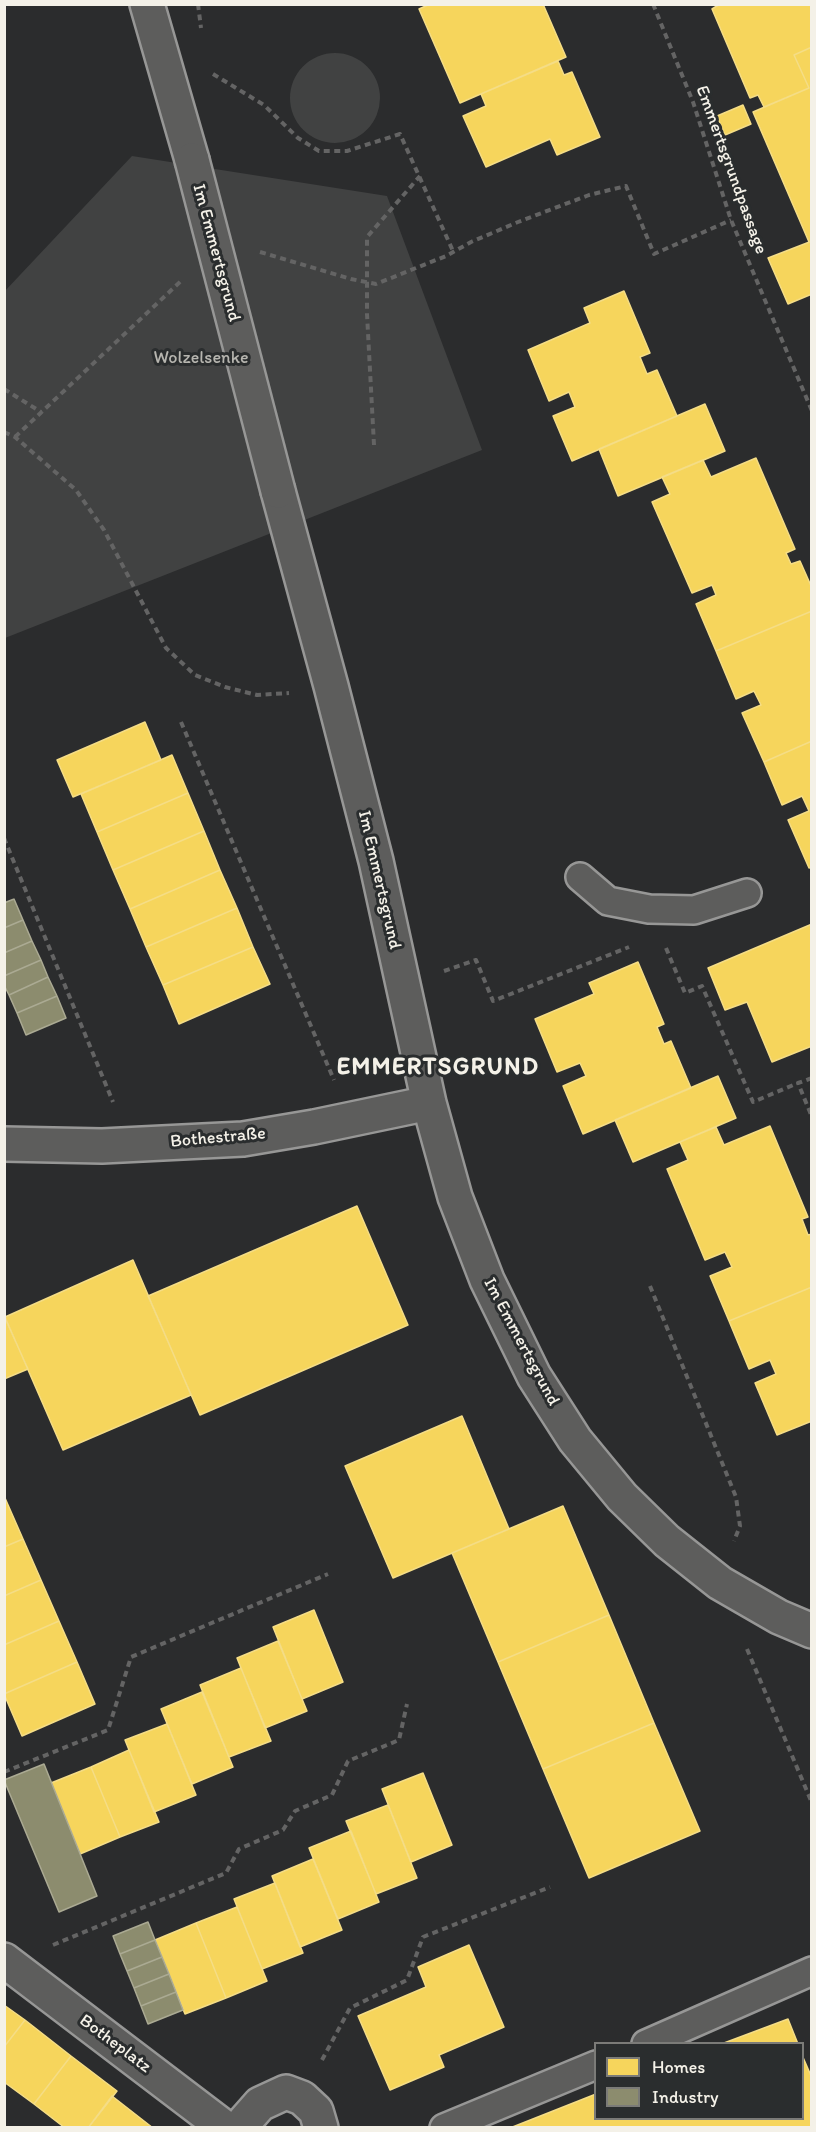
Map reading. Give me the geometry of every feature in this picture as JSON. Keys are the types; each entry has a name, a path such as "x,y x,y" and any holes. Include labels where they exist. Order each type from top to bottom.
{"street":[{"name":"Im Emmertsgrund","path":"147,4 192,160 376,861 429,1103 455,1197 487,1280 534,1376 575,1440 622,1497 667,1541 720,1583 779,1617 812,1631"},
{"name":"Bothestraße","path":"4,1144 130,1144 243,1139 429,1103"},
{"name":"Botheplatz","path":"4,1960 225,2127"},
{"path":"245,2127 245,2121 260,2104 286,2092 302,2098 316,2111 321,2127"}],"lane":[{"path":"580,878 608,901 649,909 694,910 747,893"},
{"path":"648,2042 812,1971"},
{"path":"444,2127 594,2066"}],"path":[{"name":"Emmertsgrundpassage","path":"653,4 693,102 731,220 812,411"},
{"path":"205,69 264,105 298,138 319,150 347,151 400,134 453,251"},
{"path":"374,445 367,237 420,176"},
{"path":"252,249 376,284 446,256 518,222 589,195 626,186 654,254 731,220"},
{"path":"15,437 189,273"},
{"path":"4,389 41,412"},
{"path":"4,432 15,437 76,490 104,530 166,648 195,675 225,687 257,695 285,694 331,686"},
{"path":"181,722 351,1119"},
{"path":"4,838 130,1144"},
{"path":"403,984 476,960 493,1001 638,943"},
{"path":"664,944 685,993 702,986 753,1102 812,1078"},
{"path":"798,1083 812,1117"},
{"path":"650,1286 736,1497 740,1526 720,1583"},
{"path":"4,1772 108,1730 131,1657 328,1574"},
{"path":"747,1649 812,1803"},
{"path":"60,1941 226,1873 239,1849 283,1830 295,1811 332,1795 348,1761 399,1740 407,1704"},
{"path":"302,2098 350,2008 407,1980 423,1937 550,1887"}],"green space":[{"path":"335,53 352,57 367,66 376,81 380,98 376,115 367,130 352,139 335,143 318,139 303,130 294,115 290,98 294,81 303,66 318,57"},
{"name":"Wolzelsenke","path":"132,156 387,196 482,450 5,638 4,292"}],"building: Homes":[{"path":"430,4 543,4 566,57 460,103 419,9"},
{"path":"720,4 812,4 812,47 794,55 809,88 764,107 758,95 750,98 712,9"},
{"path":"812,47 812,241 809,242 753,112 809,88 794,55"},
{"path":"558,61 564,75 572,72 600,137 557,155 550,139 486,167 463,116 486,106 481,94"},
{"path":"743,105 751,124 725,135 717,116"},
{"path":"812,241 812,294 788,304 768,258"},
{"path":"624,291 650,353 640,357 647,374 657,370 677,416 572,461 553,416 575,407 569,392 549,401 528,350 590,323 584,308"},
{"path":"705,404 725,451 618,496 599,449"},
{"path":"756,458 795,549 786,553 791,564 800,561 812,588 812,611 716,651 696,604 716,595 712,585 692,593 652,502 670,494 662,477 703,460 711,477"},
{"path":"812,611 812,741 764,762 742,713 761,705 754,691 736,699 716,651"},
{"path":"145,722 161,760 73,797 57,760"},
{"path":"812,741 812,867 809,868 788,820 809,811 802,796 782,805 764,762"},
{"path":"172,755 188,793 97,832 81,794"},
{"path":"188,793 204,831 113,870 97,832"},
{"path":"204,831 220,870 130,909 113,870"},
{"path":"220,870 237,908 146,947 130,909"},
{"path":"237,908 253,947 163,985 146,947"},
{"path":"812,924 812,1046 772,1062 747,1002 725,1010 708,968"},
{"path":"253,947 270,984 179,1024 163,985"},
{"path":"638,962 664,1024 657,1027 664,1044 671,1041 691,1088 583,1134 563,1086 586,1076 580,1063 557,1072 535,1019 594,994 589,983"},
{"path":"718,1076 736,1118 633,1162 615,1120"},
{"path":"770,1126 808,1217 802,1219 808,1235 812,1234 812,1287 729,1321 710,1276 732,1267 725,1252 705,1260 667,1169 688,1160 680,1142 716,1127 724,1145"},
{"path":"357,1206 408,1325 200,1415 148,1296"},
{"path":"133,1260 191,1395 63,1450 5,1317"},
{"path":"812,1287 812,1421 777,1435 755,1383 776,1374 770,1360 749,1369 729,1321"},
{"path":"4,1316 28,1369 4,1379"},
{"path":"462,1416 509,1529 393,1578 345,1466"},
{"path":"4,1499 23,1539 4,1547"},
{"path":"563,1506 609,1615 498,1662 452,1553"},
{"path":"23,1539 41,1580 4,1596 4,1547"},
{"path":"41,1580 59,1621 4,1645 4,1596"},
{"path":"314,1610 343,1682 302,1699 273,1627"},
{"path":"609,1615 654,1723 543,1769 498,1662"},
{"path":"59,1621 77,1662 4,1694 4,1645"},
{"path":"278,1641 307,1711 265,1728 237,1658"},
{"path":"77,1662 95,1704 22,1736 4,1694"},
{"path":"241,1668 271,1741 229,1757 200,1685"},
{"path":"202,1692 233,1767 192,1784 161,1709"},
{"path":"654,1723 700,1831 589,1878 543,1769"},
{"path":"167,1724 196,1795 154,1812 125,1740"},
{"path":"129,1750 159,1822 120,1837 91,1767"},
{"path":"91,1767 120,1837 80,1854 51,1783"},
{"path":"423,1773 452,1845 411,1862 382,1789"},
{"path":"388,1805 417,1878 376,1894 346,1821"},
{"path":"351,1831 379,1902 338,1919 309,1848"},
{"path":"313,1859 342,1930 300,1947 272,1876"},
{"path":"275,1883 303,1953 262,1969 234,1899"},
{"path":"237,1907 267,1981 226,1998 196,1923"},
{"path":"196,1923 226,1998 185,2014 155,1940"},
{"path":"469,1945 504,2027 439,2055 444,2067 390,2090 358,2016 426,1987 418,1967"},
{"path":"4,2005 25,2020 4,2047"},
{"path":"788,2019 797,2042 727,2042"},
{"path":"25,2020 71,2056 34,2104 4,2082 4,2047"},
{"path":"71,2056 117,2091 88,2128 65,2128 34,2104"},
{"path":"804,2060 812,2078 812,2128 510,2128 594,2095 594,2120 804,2120"},
{"path":"112,2096 153,2128 88,2128"}],"building: Industry":[{"path":"14,899 23,920 4,928 4,903"},
{"path":"23,920 32,941 4,953 4,928"},
{"path":"32,941 41,960 4,976 4,953"},
{"path":"41,960 48,977 9,995 4,985 4,976"},
{"path":"48,977 57,996 17,1013 9,995"},
{"path":"57,996 66,1018 26,1035 17,1013"},
{"path":"44,1764 97,1896 59,1912 4,1780"},
{"path":"148,1922 155,1940 120,1954 113,1936"},
{"path":"155,1940 162,1957 127,1971 120,1954"},
{"path":"162,1957 169,1974 134,1988 127,1971"},
{"path":"169,1974 176,1992 141,2006 134,1988"},
{"path":"176,1992 183,2010 148,2024 141,2006"}],"district":[{"name":"EMMERTSGRUND","path":"438,1068"}]}
